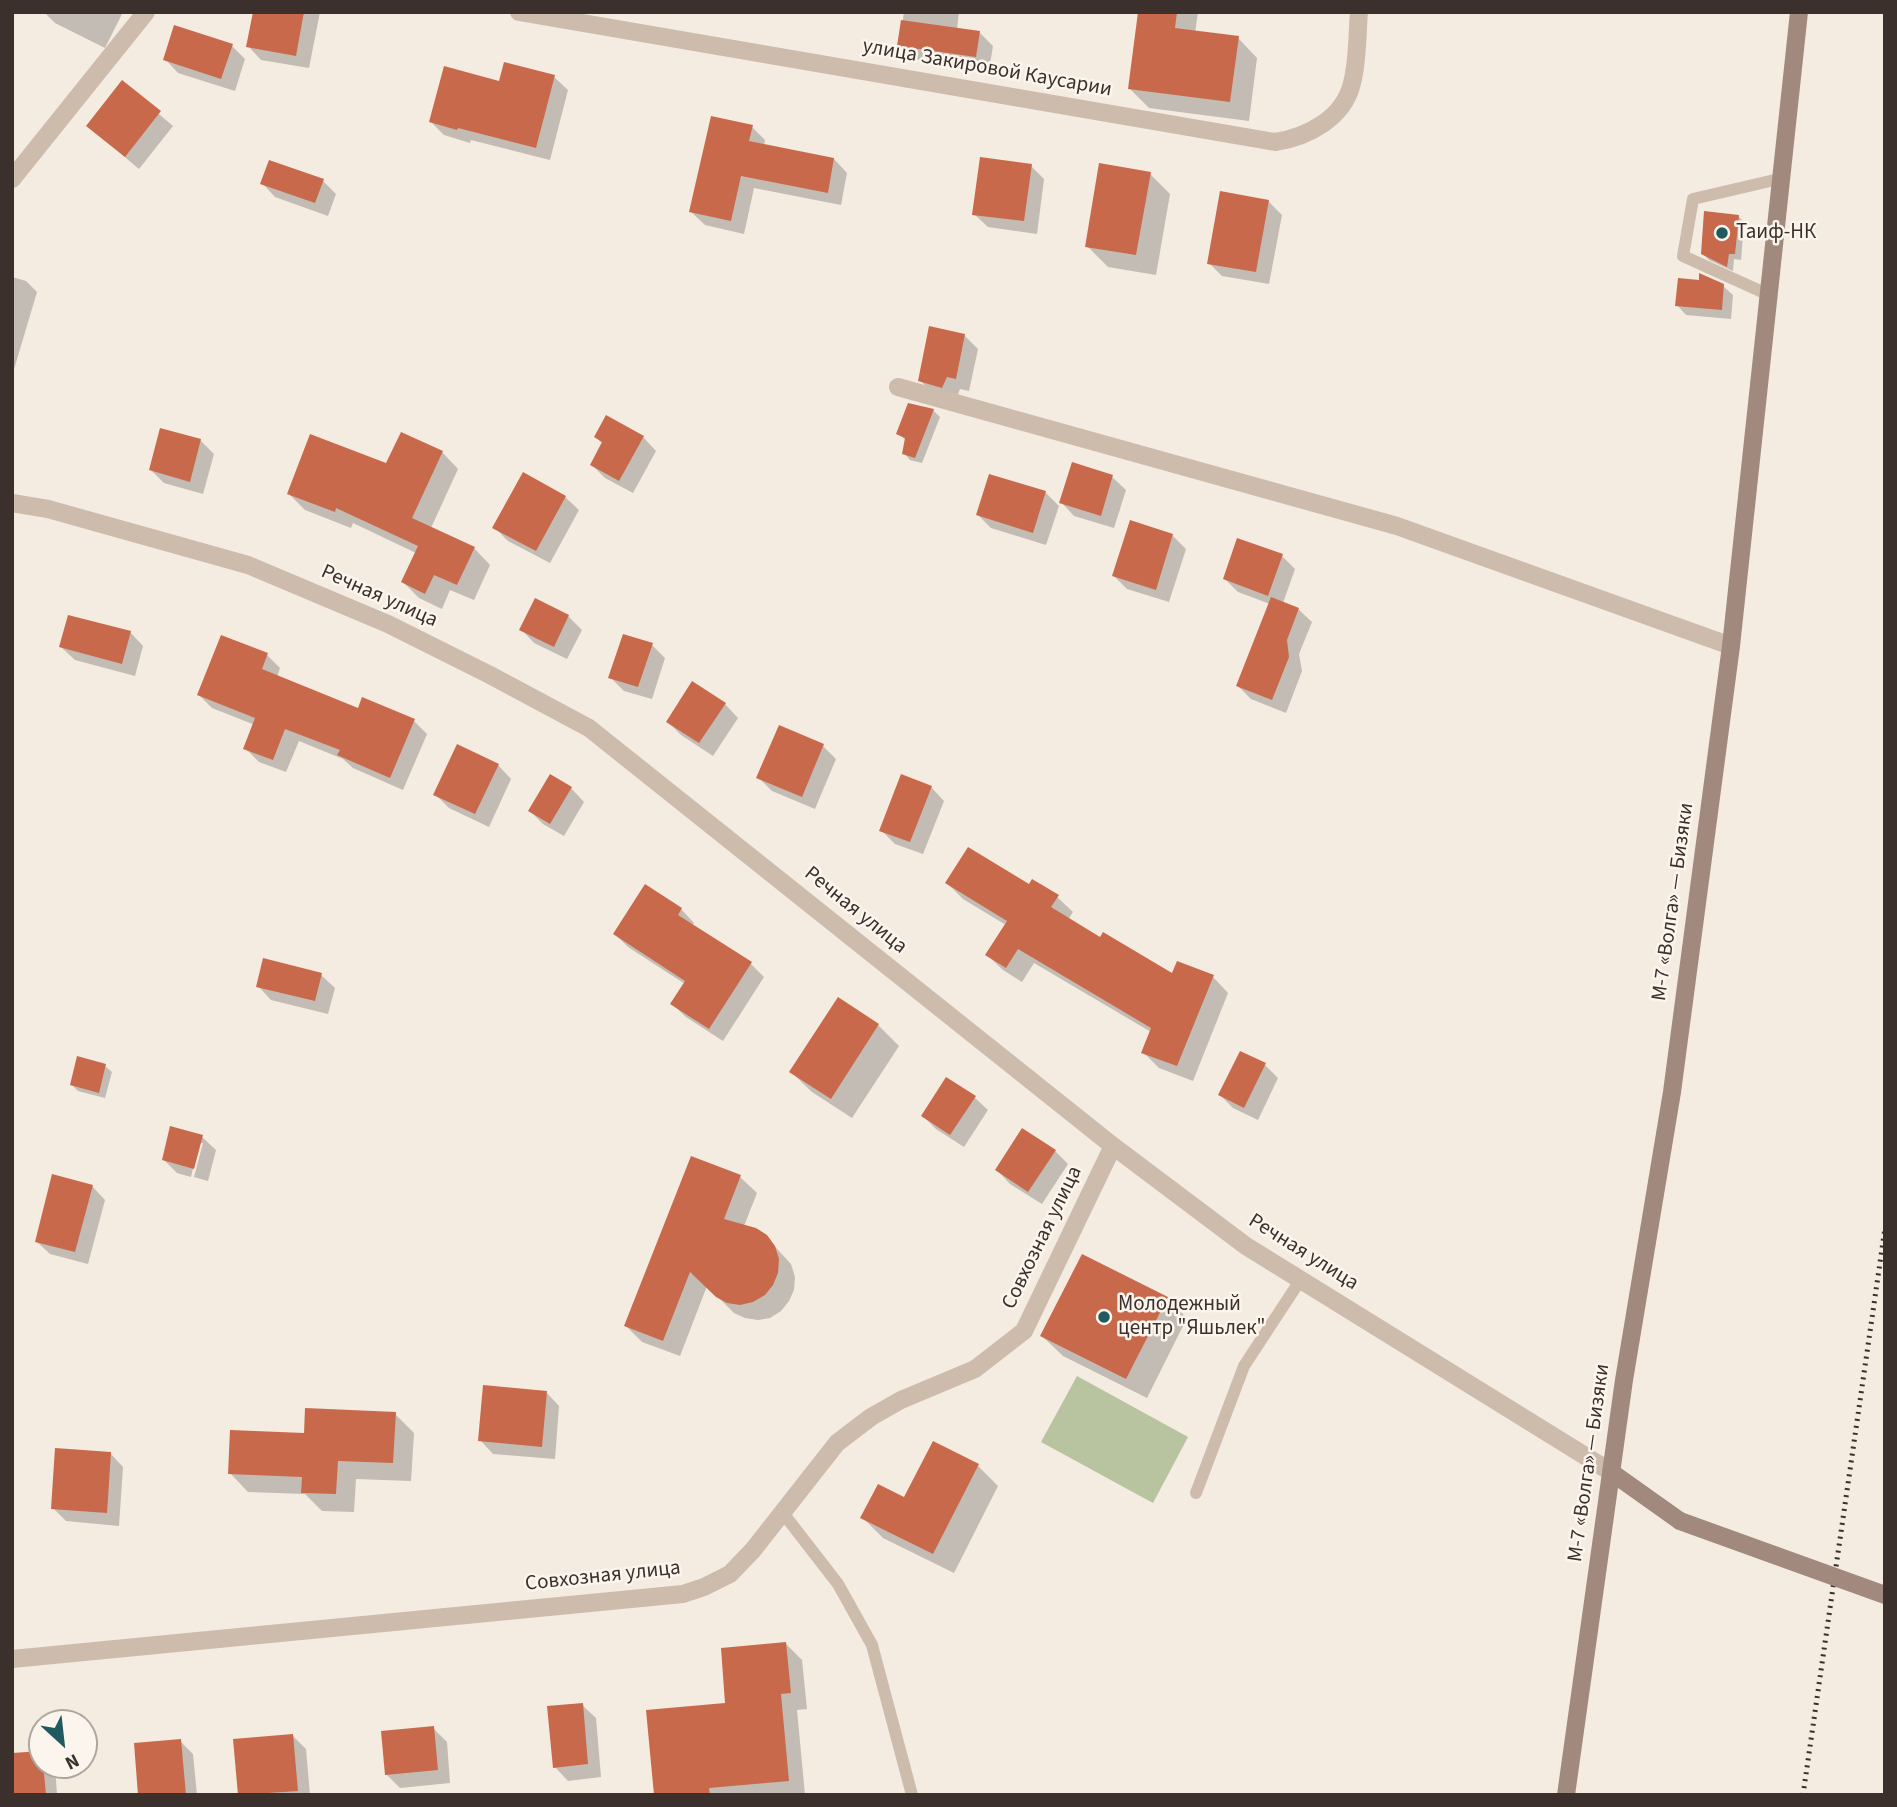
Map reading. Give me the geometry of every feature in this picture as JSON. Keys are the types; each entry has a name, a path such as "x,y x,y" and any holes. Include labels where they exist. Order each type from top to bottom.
{"main road":[{"name":"М-7 «Волга» — Бизяки","path":"1566,1795 1624,1380 1672,1092 1731,646 1800,12"},
{"path":"1611,1472 1680,1521 1885,1595"}],"street":[{"path":"12,179 146,12"},
{"name":"улица Закировой Каусарии","path":"519,12 1275,142 1309,133 1329,120 1344,101 1352,84 1359,12"},
{"path":"898,387 1397,526 1731,646"},
{"name":"Речная улица","path":"12,503 48,509 248,565 388,624 589,728 1113,1146 1246,1246 1611,1472"},
{"name":"Совхозная улица","path":"12,1659 683,1594 705,1587 730,1574 754,1550 837,1443 901,1400 975,1369 1024,1331 1113,1146"}],"lane":[{"path":"1769,295 1683,256 1693,199 1783,178"},
{"path":"1196,1493 1244,1366 1301,1279"},
{"path":"783,1513 838,1584 872,1645 912,1795"}],"green space":[{"path":"1077,1376 1188,1437 1153,1503 1041,1442"}],"building":[{"path":"253,12 304,12 296,56 246,47"},
{"path":"1138,12 1177,12 1175,28 1239,36 1230,102 1128,89"},
{"path":"901,20 980,31 976,57 897,46"},
{"path":"174,25 233,44 221,79 163,60"},
{"path":"504,62 555,75 536,148 429,122 444,66 499,81"},
{"path":"122,80 161,111 125,157 86,126"},
{"path":"711,116 753,125 749,141 834,158 828,193 741,176 731,221 689,212"},
{"path":"980,157 1032,164 1024,221 972,215"},
{"path":"269,160 324,179 315,203 260,184"},
{"path":"1099,163 1151,172 1136,255 1085,247"},
{"path":"1220,191 1269,200 1256,272 1207,264"},
{"path":"1704,211 1739,215 1735,254 1729,254 1727,267 1701,254"},
{"path":"1699,273 1724,284 1722,310 1675,306 1678,278 1699,280"},
{"path":"929,326 965,334 956,379 947,377 942,388 918,381"},
{"path":"908,403 934,409 915,458 902,454 905,438 896,434"},
{"path":"606,415 644,436 619,481 590,465 602,442 594,437"},
{"path":"160,428 201,439 190,482 149,470"},
{"path":"401,432 443,451 412,518 475,547 457,585 434,575 425,594 401,582 418,546 336,508 335,512 287,494 310,434 386,463"},
{"path":"1072,462 1113,475 1101,516 1059,503"},
{"path":"523,472 566,496 536,551 492,528"},
{"path":"989,474 1046,491 1033,533 976,515"},
{"path":"1130,520 1173,534 1156,590 1112,576"},
{"path":"1237,538 1283,554 1268,596 1223,579"},
{"path":"1271,597 1299,608 1287,640 1289,657 1272,700 1236,686"},
{"path":"535,598 569,615 554,647 519,630"},
{"path":"68,615 131,631 122,664 59,647"},
{"path":"623,634 653,643 638,687 608,678"},
{"path":"221,635 268,653 262,669 358,708 362,697 415,719 390,778 337,755 340,750 285,729 273,760 243,749 255,718 197,695"},
{"path":"692,681 726,703 699,743 666,722"},
{"path":"779,725 824,744 802,797 756,778"},
{"path":"457,744 499,764 475,814 433,795"},
{"path":"550,774 572,787 550,824 528,811"},
{"path":"901,774 932,786 910,842 879,831"},
{"path":"968,847 1029,884 1032,879 1059,895 1051,907 1100,937 1103,932 1172,973 1177,961 1214,975 1177,1066 1141,1053 1151,1028 1018,949 1006,968 985,955 1007,921 945,883"},
{"path":"645,884 682,908 678,915 752,962 709,1029 670,1004 685,981 613,934"},
{"path":"263,958 322,973 315,1001 256,987"},
{"path":"838,997 879,1024 831,1099 789,1072"},
{"path":"1240,1051 1266,1063 1244,1108 1218,1095"},
{"path":"77,1056 106,1064 99,1093 70,1085"},
{"path":"946,1077 976,1096 950,1135 921,1116"},
{"path":"170,1126 203,1135 194,1169 162,1160"},
{"path":"1022,1128 1056,1150 1028,1192 995,1170"},
{"path":"691,1156 741,1175 724,1219 756,1228 767,1235 775,1246 779,1259 778,1273 765,1295 740,1305 727,1303 716,1297 690,1272 663,1341 624,1326"},
{"path":"52,1174 93,1185 75,1252 35,1242"},
{"name":"Молодежный центр \"Яшьлек\"","path":"1082,1254 1168,1297 1126,1379 1040,1336"},
{"path":"483,1385 547,1391 542,1447 478,1441"},
{"path":"305,1408 396,1412 393,1463 338,1461 336,1494 301,1493 302,1477 228,1474 230,1430 304,1433"},
{"path":"933,1441 979,1464 933,1554 860,1518 878,1484 904,1497"},
{"path":"55,1448 111,1452 107,1513 51,1509"},
{"path":"786,1642 791,1693 781,1694 789,1781 709,1788 710,1795 654,1795 646,1710 725,1703 721,1648"},
{"path":"583,1703 588,1764 553,1768 547,1706"},
{"path":"434,1726 438,1770 385,1775 381,1731"},
{"path":"293,1734 298,1791 238,1795 233,1739"},
{"path":"181,1739 186,1795 138,1795 134,1743"},
{"path":"28,1752 28,1779 45,1779 46,1795 12,1795 12,1753"}],"railway":[{"path":"1803,1795 1885,1228"}],"place":[{"name":"Таиф-НК","path":"1722,233"},
{"name":"Молодежный центр \"Яшьлек\"","path":"1104,1317"}]}
